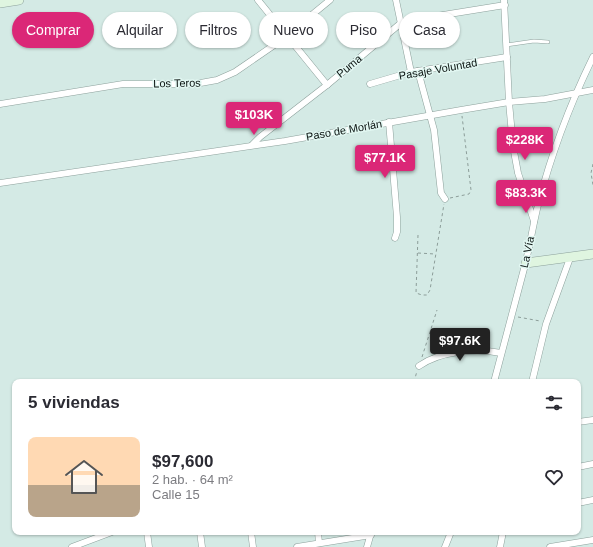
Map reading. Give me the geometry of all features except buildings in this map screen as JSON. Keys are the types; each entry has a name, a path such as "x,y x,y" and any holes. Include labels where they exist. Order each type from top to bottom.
{"street":[{"path":"0,3 19,0"},
{"path":"258,0 268,12"},
{"name":"Los Teros","path":"316,12 330,0"},
{"path":"396,0 399,14"},
{"path":"505,3 509,102 515,157 526,199 534,221"},
{"name":"Puma","path":"456,12 505,3"},
{"name":"Puma","path":"252,145 399,25"},
{"name":"Los Teros","path":"0,104 123,84 188,84 210,82 235,72 270,48"},
{"path":"297,48 327,85"},
{"path":"408,48 434,130 441,193 445,199"},
{"name":"Pasaje Voluntad","path":"370,84 415,71 507,57"},
{"name":"La Vía","path":"495,379 526,263 534,221 546,176 576,94 593,57"},
{"name":"Paso de Morlán","path":"0,183 319,135 429,115 509,102 545,99 593,90"},
{"path":"389,122 397,217 397,232 395,238"},
{"path":"526,263 593,254"},
{"path":"533,379 546,324 570,258"},
{"path":"419,366 435,358 452,354 475,351 501,353"},
{"path":"581,422 593,420"},
{"path":"581,466 593,464"},
{"path":"581,502 593,500"},
{"path":"72,547 104,535"},
{"path":"147,535 149,547"},
{"path":"200,535 202,547"},
{"path":"251,535 253,547"},
{"path":"318,535 319,543"},
{"path":"297,547 365,535"},
{"path":"367,547 371,535"},
{"path":"445,547 450,535"},
{"path":"500,547 502,535"},
{"path":"550,547 593,540"}],"lane":[{"path":"507,44 534,41 548,42"}],"path":[{"path":"418,236 416,293 427,295 430,290 445,199 470,193 461,110"},
{"path":"593,164 591,173 593,185"},
{"path":"417,253 436,254"},
{"path":"415,379 437,310"},
{"path":"511,316 538,320 546,324"}]}
